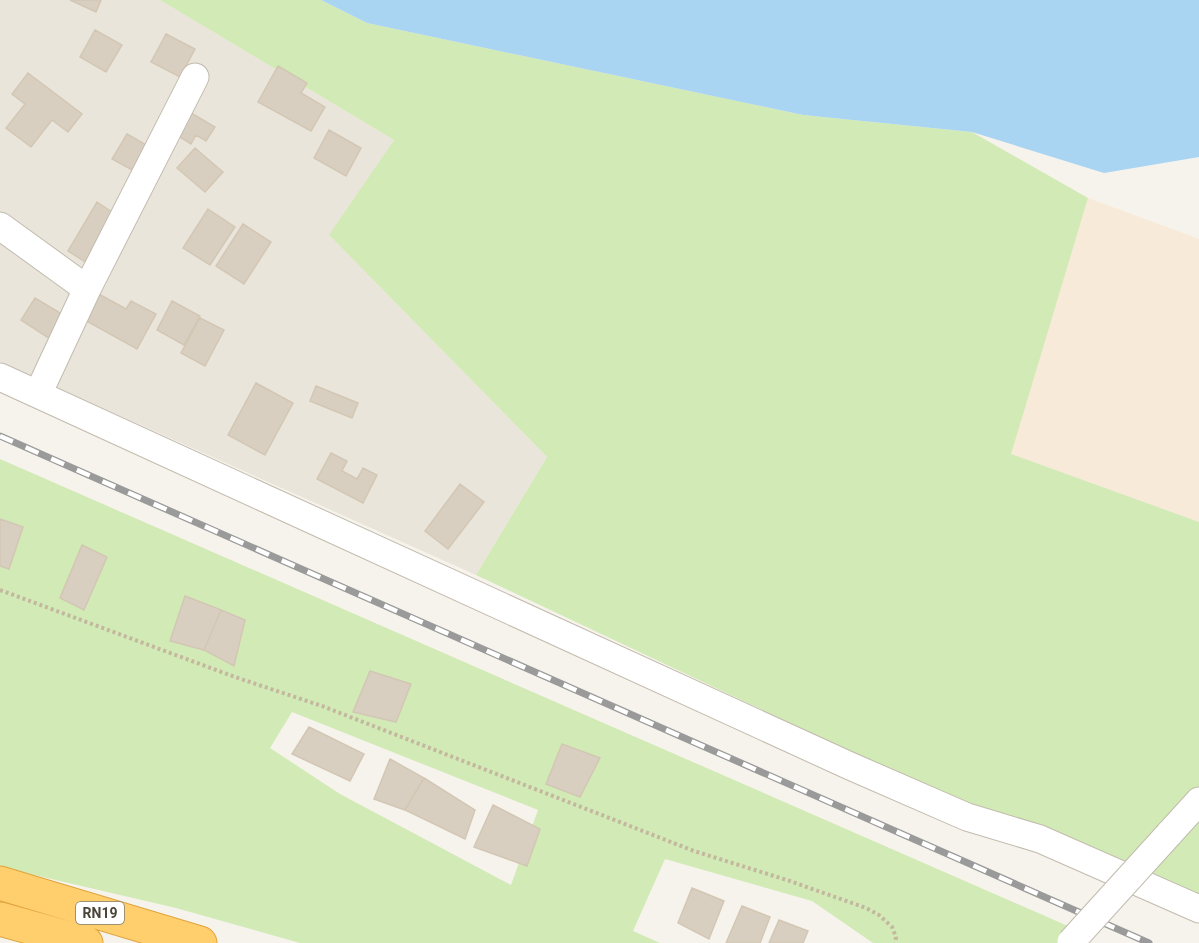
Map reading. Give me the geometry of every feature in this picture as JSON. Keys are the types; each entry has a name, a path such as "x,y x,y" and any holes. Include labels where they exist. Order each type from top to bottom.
{"highway":[{"name":"RN19","path":"0,883 200,943"},
{"name":"RN19","path":"0,919 86,943"}],"street":[{"path":"38,394 87,289 195,77"},
{"path":"0,226 87,289"},
{"path":"0,377 850,766 967,817 1040,839 1199,909"},
{"path":"1071,942 1199,801"}],"path":[{"path":"0,590 235,677 322,706 432,751 694,851 866,908 879,915 892,927 896,937 895,943"}],"shaded area":[{"path":"0,0 160,0 394,140 330,236 547,457 476,575 0,362"},
{"path":"1088,198 1199,239 1199,522 1010,454"}],"green space":[{"path":"160,0 321,0 367,23 803,115 972,132 1088,198 1011,454 1199,522 1199,916 476,575 547,457 329,235 394,140"},
{"path":"0,459 1077,930 1063,943 873,943 812,901 665,859 633,931 660,943 300,943 176,908 0,867","holes":["292,712 538,810 511,885 340,794 270,748"]}],"water":[{"path":"321,0 1199,0 1199,157 1104,173 972,132 803,115 367,23"}],"building":[{"path":"70,0 101,0 96,12"},
{"path":"95,30 122,45 106,72 80,57"},
{"path":"166,34 195,49 180,77 151,62"},
{"path":"278,66 307,83 301,93 325,107 311,131 258,102"},
{"path":"28,73 82,114 68,132 52,120 31,147 6,128 25,104 12,94"},
{"path":"186,110 215,127 206,141 196,135 191,144 172,132"},
{"path":"329,130 361,148 346,176 314,158"},
{"path":"127,134 148,146 134,171 112,159"},
{"path":"195,148 223,172 205,192 177,168"},
{"path":"97,202 118,216 87,263 68,251"},
{"path":"208,209 235,227 210,265 183,248"},
{"path":"243,224 271,242 244,284 216,266"},
{"path":"95,292 126,309 131,301 156,314 137,349 81,318"},
{"path":"35,298 65,316 50,339 21,320"},
{"path":"172,301 200,316 184,345 157,330"},
{"path":"200,318 224,330 205,366 181,353"},
{"path":"256,383 293,403 265,455 228,435"},
{"path":"316,386 358,403 352,418 310,401"},
{"path":"331,453 347,461 342,471 357,479 363,468 377,475 363,503 317,479"},
{"path":"460,484 484,502 448,549 425,531"},
{"path":"0,519 23,527 9,569 0,566"},
{"path":"82,545 107,557 84,610 60,598"},
{"path":"185,596 221,610 204,650 170,641"},
{"path":"221,610 245,620 234,666 204,650"},
{"path":"370,671 411,684 396,722 353,712"},
{"path":"309,727 364,754 350,781 292,754"},
{"path":"562,744 600,758 580,797 546,784"},
{"path":"390,759 424,778 405,810 374,799"},
{"path":"424,778 475,810 465,839 405,810"},
{"path":"493,805 540,829 527,866 474,847"},
{"path":"692,888 724,901 709,939 678,923"},
{"path":"742,906 770,917 760,943 726,943"},
{"path":"779,920 808,931 803,943 769,943"}],"railway":[{"path":"0,436 1149,943"}]}
